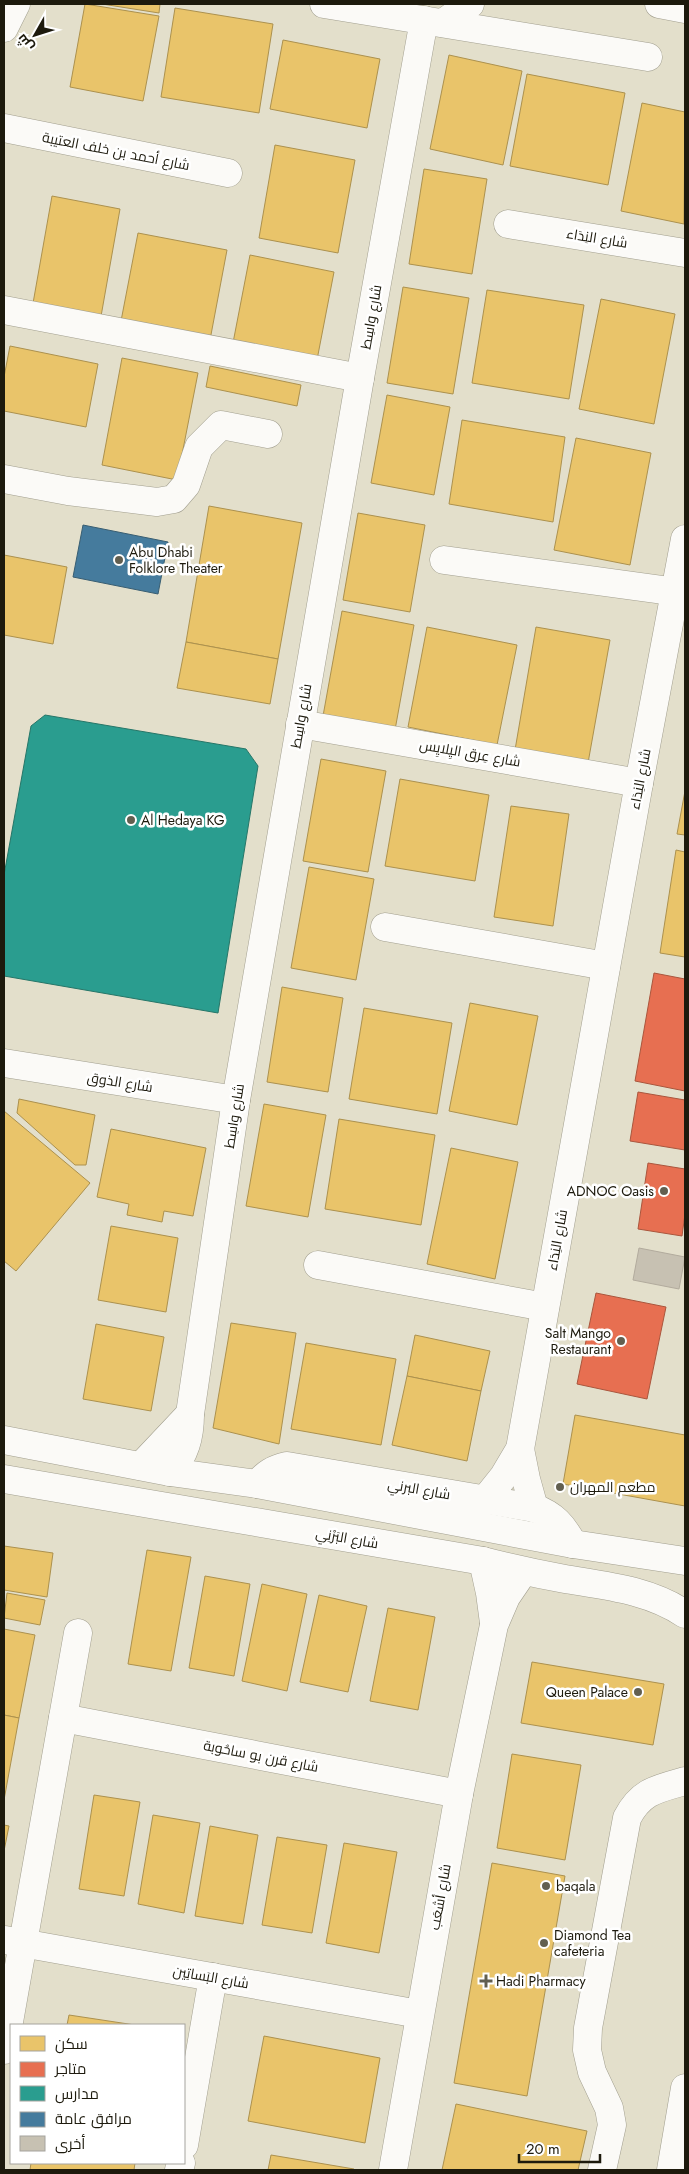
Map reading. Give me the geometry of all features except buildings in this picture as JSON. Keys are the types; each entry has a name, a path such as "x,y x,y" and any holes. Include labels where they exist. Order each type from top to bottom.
{"street":[{"path":"4,28 16,4"},
{"path":"324,4 648,57"},
{"path":"434,22 470,4"},
{"path":"659,4 685,9"},
{"name":"شارع واسِط","path":"51,1488 62,1484 86,1482 149,1491 156,1488 178,1463 188,1439 190,1414 236,1100 360,378 434,22"},
{"name":"شارع أحمد بن خلف العتيبة","path":"4,128 228,173"},
{"name":"شارع النِدَاء","path":"508,224 685,253"},
{"path":"4,310 360,378"},
{"path":"4,479 157,502 174,499 186,485 199,447 221,426 268,434"},
{"name":"شارع النِدَاء","path":"484,1501 504,1476 520,1449 639,782 680,593 685,538"},
{"path":"444,560 680,593"},
{"name":"شارع عِرق اليِلايِس","path":"300,724 639,782"},
{"path":"385,927 606,966"},
{"name":"شارع الذوق","path":"4,1063 236,1100"},
{"path":"318,1264 545,1307"},
{"path":"141,1466 190,1414"},
{"path":"4,1440 170,1472 257,1484 573,1544 685,1561"},
{"name":"شارع النِدَاء","path":"520,1449 534,1508"},
{"name":"شارع البرني","path":"257,1484 266,1473 276,1468 287,1466 534,1508 552,1516 560,1523 573,1544"},
{"name":"شارع البَرْنِي","path":"4,1479 483,1561 523,1572 638,1591 662,1601 685,1614"},
{"name":"شارع أشعَب","path":"483,1561 494,1625"},
{"name":"شارع أشعَب","path":"393,2170 459,1794 494,1625 506,1597 523,1572"},
{"path":"4,2050 13,1941 63,1718 78,1633"},
{"name":"شارع قرن بو ساحُوبة","path":"63,1718 459,1794"},
{"path":"602,2170 612,2125 609,2108 592,2072 587,2050 588,2028 627,1818 634,1805 645,1794 685,1781"},
{"name":"شارع البَساتِين","path":"13,1941 419,2014"},
{"path":"185,2139 213,1977"},
{"path":"671,2170 685,2088"}],"place":[{"name":"Abu Dhabi Folklore Theater","path":"119,560"},
{"name":"Al Hedaya KG","path":"131,820"},
{"name":"ADNOC Oasis","path":"664,1191"},
{"name":"Salt Mango Restaurant","path":"621,1341"},
{"name":"مطعم المهران","path":"560,1487"},
{"name":"Queen Palace","path":"638,1692"},
{"name":"baqala","path":"546,1886"},
{"name":"Diamond Tea cafeteria","path":"544,1943"},
{"name":"Hadi Pharmacy","path":"486,1981"}]}
